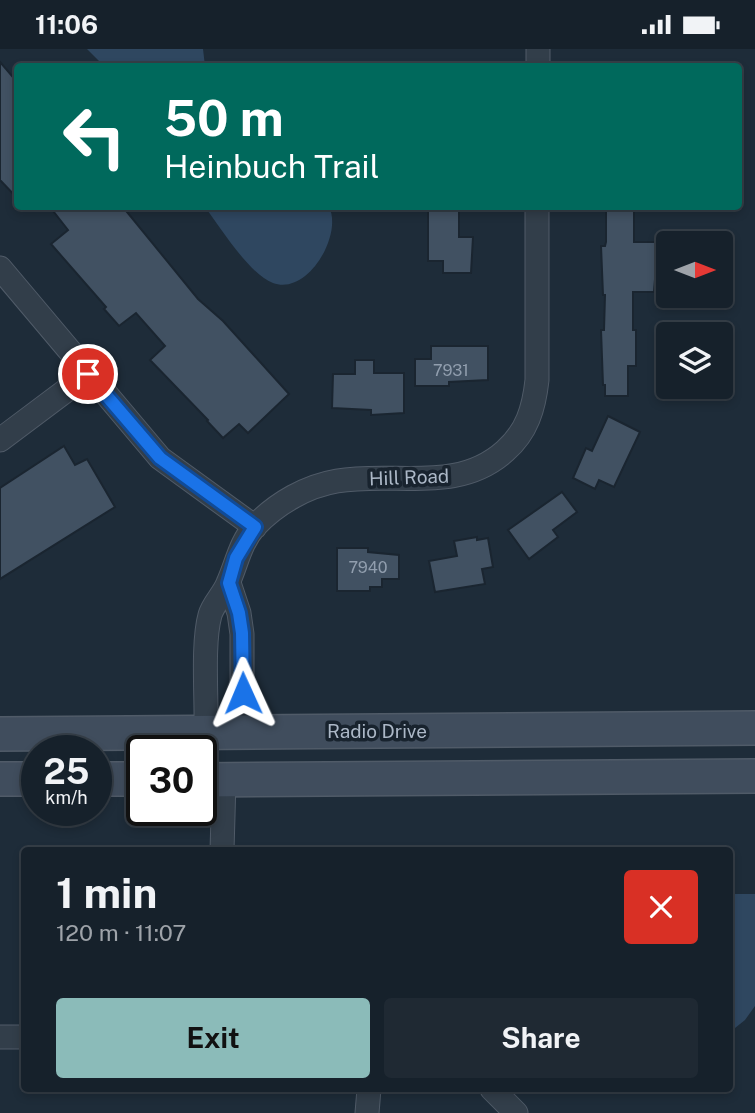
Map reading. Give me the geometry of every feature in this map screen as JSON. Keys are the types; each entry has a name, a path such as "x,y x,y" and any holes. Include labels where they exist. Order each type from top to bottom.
{"main road":[{"name":"Radio Drive","path":"0,734 755,728"},
{"path":"217,780 755,776"},
{"path":"0,779 21,779"}],"street":[{"name":"Hill Road","path":"206,732 206,645 210,614 229,583 236,558 255,527 282,504 317,486 346,479 440,478 462,475 487,465 513,443 527,422 536,393 537,210"},
{"path":"0,268 160,458 255,527"},
{"path":"0,440 88,374"},
{"path":"229,583 239,613 242,633 242,732"},
{"path":"217,812 221,847"},
{"path":"0,1037 21,1037"},
{"path":"368,1113 369,1092"},
{"path":"495,1092 516,1113"}],"water":[{"path":"87,49 203,49 205,63 101,63"},
{"path":"207,210 330,210 332,219 327,246 319,260 310,272 286,285 264,278 227,238"},
{"path":"733,894 755,894 755,1006 745,1020 733,1030"}],"building":[{"path":"0,62 14,78 14,195 0,180"},
{"path":"52,210 125,210 198,299 223,321 289,394 248,433 239,424 223,438 150,360 165,346 136,313 119,326 104,309 106,307 51,244 68,230"},
{"path":"606,210 634,210 634,242 656,242 654,292 633,292 636,366 628,366 628,396 605,396 603,385 601,330 604,330 605,295 601,246 605,246"},
{"path":"428,211 459,211 459,237 473,237 471,273 443,273 443,261 428,261"},
{"path":"431,346 488,346 488,380 449,382 449,386 415,386 415,359 431,359"},
{"path":"355,360 374,360 374,373 404,373 404,413 371,415 371,410 332,408 333,374 355,374"},
{"path":"608,416 640,432 614,487 599,480 595,489 573,478 586,448 592,451"},
{"path":"64,446 75,465 87,459 115,507 0,579 0,488"},
{"path":"562,492 577,512 553,530 558,537 529,559 508,530"},
{"path":"477,537 477,540 488,538 493,567 482,569 485,584 435,592 429,561 457,556 454,541"},
{"path":"337,548 368,548 368,552 399,555 399,579 382,579 382,587 370,587 370,591 337,591"}],"route":[{"path":"88,374 160,458 255,527 236,558 229,583 239,613 242,633 243,693"}]}
